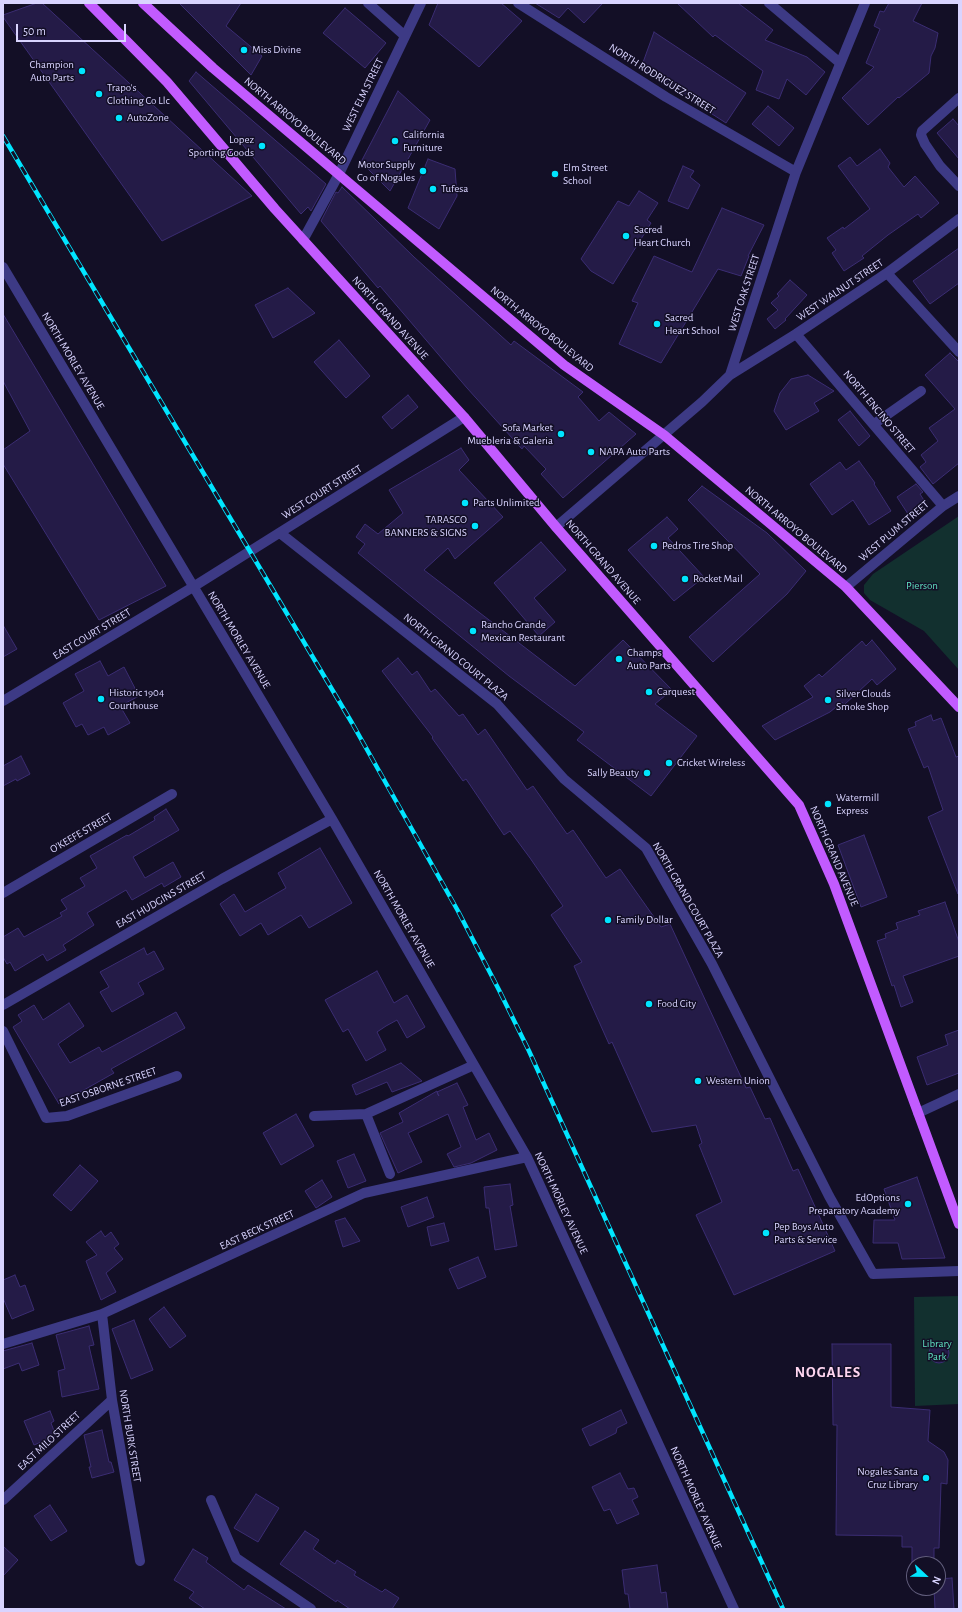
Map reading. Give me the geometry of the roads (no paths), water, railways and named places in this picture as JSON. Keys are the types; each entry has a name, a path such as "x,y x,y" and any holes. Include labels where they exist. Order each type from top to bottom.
{"main road":[{"name":"NORTH GRAND AVENUE","path":"89,3 167,82 270,203 464,417 556,527 799,805 834,884 959,1224"},
{"name":"NORTH ARROYO BOULEVARD","path":"143,3 214,68 564,365 664,435 846,587 959,707"}],"street":[{"path":"368,3 405,36"},
{"name":"WEST ELM STREET","path":"303,240 339,174 422,3"},
{"name":"NORTH RODRIGUEZ STREET","path":"518,3 666,97 796,172"},
{"path":"769,3 840,63"},
{"name":"WEST OAK STREET","path":"556,527 664,435 730,375 796,172 865,3"},
{"path":"959,98 922,131 922,138 940,166 959,186"},
{"name":"WEST WALNUT STREET","path":"730,375 796,334 887,273 959,219"},
{"name":"NORTH MORLEY AVENUE","path":"3,267 332,819 527,1156 734,1609"},
{"path":"887,273 959,352"},
{"name":"NORTH ENCINO STREET","path":"796,334 874,424 942,506"},
{"path":"874,424 921,391"},
{"name":"WEST COURT STREET","path":"193,587 464,417"},
{"name":"WEST PLUM STREET","path":"846,587 942,506 959,496"},
{"name":"NORTH GRAND COURT PLAZA","path":"280,533 498,704 564,779 646,848 712,964 829,1196 873,1274 959,1271"},
{"name":"EAST COURT STREET","path":"3,701 193,587"},
{"name":"O'KEEFE STREET","path":"3,893 172,794"},
{"name":"EAST HUDGINS STREET","path":"3,1005 215,883 332,819"},
{"name":"EAST OSBORNE STREET","path":"3,1031 46,1118 67,1116 177,1076"},
{"path":"314,1116 366,1114 474,1065"},
{"path":"918,1113 959,1094"},
{"path":"366,1114 390,1174"},
{"name":"EAST BECK STREET","path":"3,1344 102,1314 364,1193 527,1156"},
{"name":"NORTH BURK STREET","path":"102,1314 140,1561 112,1400 102,1314"},
{"name":"EAST MILO STREET","path":"3,1500 112,1400"},
{"path":"211,1500 236,1558 311,1609"}],"railway":[{"path":"3,136 352,723 458,911 529,1051 783,1609"}],"place":[{"name":"Miss Divine","path":"244,50"},
{"name":"Champion Auto Parts","path":"82,71"},
{"name":"Trapo's Clothing Co Llc","path":"99,94"},
{"name":"AutoZone","path":"119,118"},
{"name":"California Furniture","path":"395,141"},
{"name":"Lopez Sporting Goods","path":"262,146"},
{"name":"Motor Supply Co of Nogales","path":"423,171"},
{"name":"Elm Street School","path":"555,174"},
{"name":"Tufesa","path":"433,189"},
{"name":"Sacred Heart Church","path":"626,236"},
{"name":"Sacred Heart School","path":"657,324"},
{"name":"Sofa Market Muebleria & Galeria","path":"561,434"},
{"name":"NAPA Auto Parts","path":"591,452"},
{"name":"Parts Unlimited","path":"465,503"},
{"name":"TARASCO BANNERS & SIGNS","path":"475,526"},
{"name":"Pedros Tire Shop","path":"654,546"},
{"name":"Rocket Mail","path":"685,579"},
{"name":"Rancho Grande Mexican Restaurant","path":"473,631"},
{"name":"Champs Auto Parts","path":"619,659"},
{"name":"Carquest","path":"649,692"},
{"name":"Historic 1904 Courthouse","path":"101,699"},
{"name":"Silver Clouds Smoke Shop","path":"828,700"},
{"name":"Cricket Wireless","path":"669,763"},
{"name":"Sally Beauty","path":"647,773"},
{"name":"Watermill Express","path":"828,804"},
{"name":"Family Dollar","path":"608,920"},
{"name":"Food City","path":"649,1004"},
{"name":"Western Union","path":"698,1081"},
{"name":"EdOptions Preparatory Academy","path":"908,1204"},
{"name":"Pep Boys Auto Parts & Service","path":"766,1233"},
{"name":"Nogales Santa Cruz Library","path":"926,1478"}],"district":[{"name":"NOGALES","path":"828,1372"}],"park label":[{"name":"Pierson","path":"922,586"},
{"name":"Library Park","path":"937,1350"}]}
